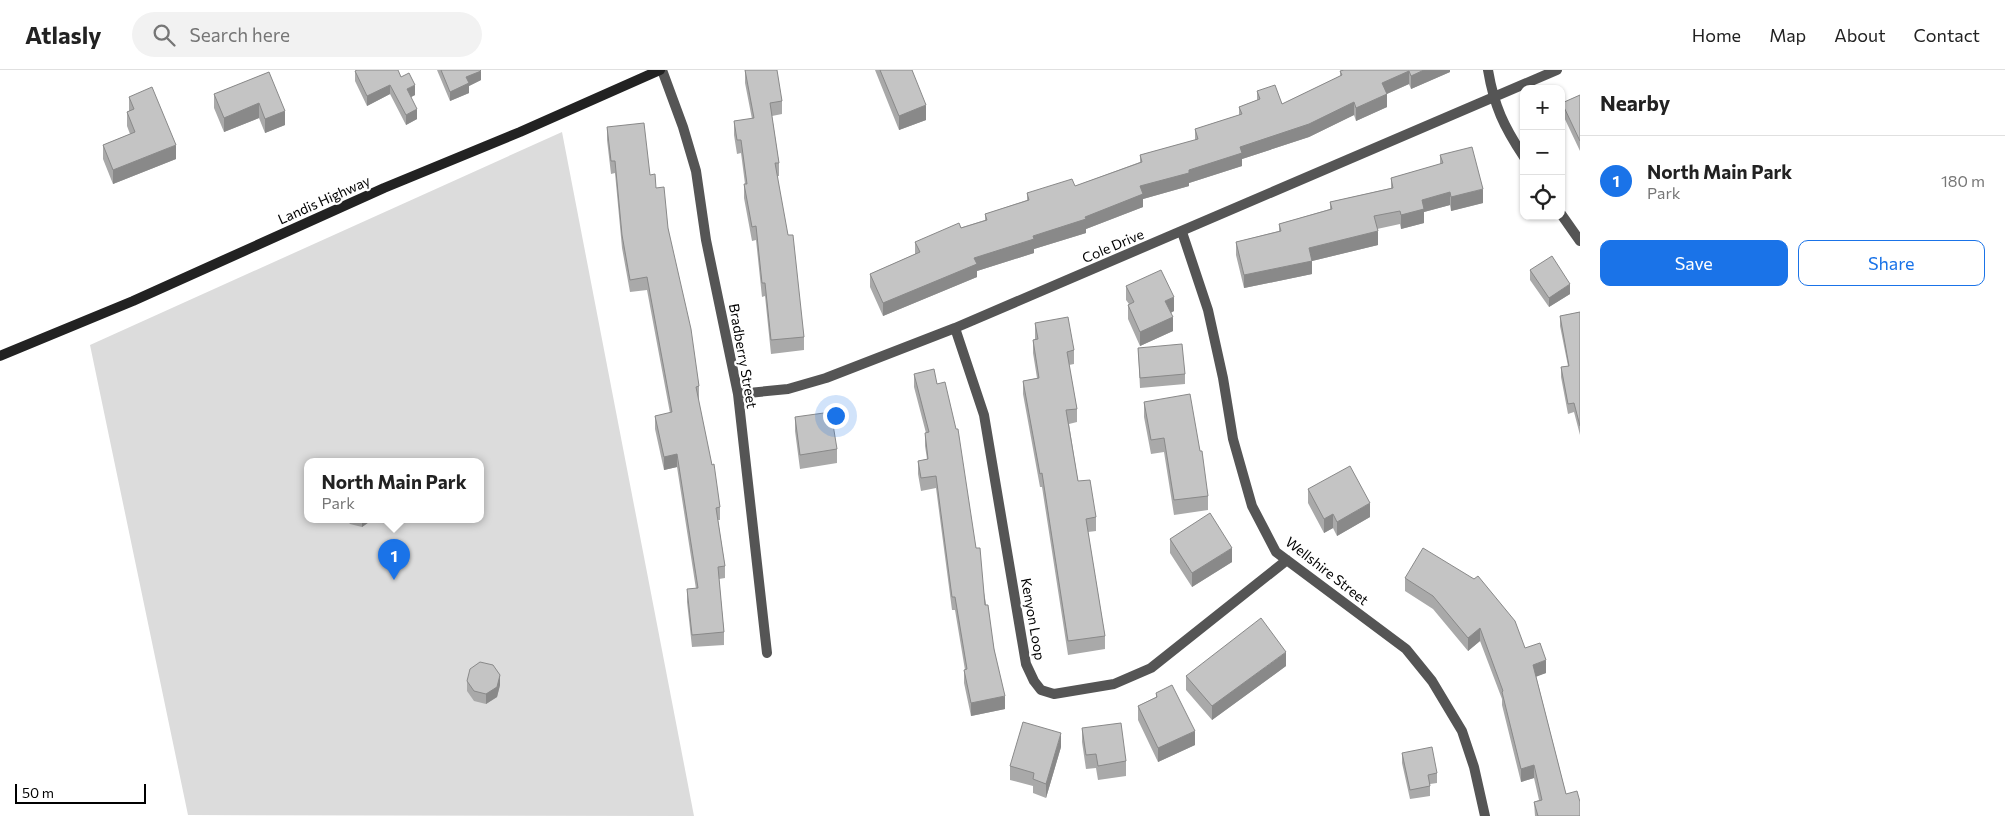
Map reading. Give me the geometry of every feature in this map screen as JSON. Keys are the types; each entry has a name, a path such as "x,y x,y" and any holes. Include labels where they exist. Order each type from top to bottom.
{"main road":[{"name":"Landis Highway","path":"0,356 133,301 384,188 520,132 661,70"}],"street":[{"name":"Bradberry Street","path":"661,70 683,127 696,171 706,240 738,394 767,653"},
{"path":"1488,70 1493,99 1509,134 1520,151"},
{"name":"Cole Drive","path":"738,394 788,389 826,378 955,328 1557,70"},
{"path":"1565,220 1580,241"},
{"name":"Wellshire Street","path":"1182,232 1208,310 1223,378 1233,439 1252,506 1276,552 1406,649 1432,681 1462,731 1474,767 1485,816"},
{"name":"Kenyon Loop","path":"955,328 984,415 1026,664 1034,681 1041,690 1054,694 1097,688 1114,684 1151,668 1287,560"}],"shaded area":[{"path":"562,132 694,816 188,815 90,345"}],"building":[{"path":"398,70 401,77 409,73 415,85 407,89 417,109 406,115 390,85 367,96 355,71"},
{"path":"441,70 481,71 466,77 469,83 450,92"},
{"path":"745,70 777,70 782,101 770,103 779,163 775,163 788,235 793,235 804,337 771,340 756,226 752,227 744,184 747,184 741,140 737,140 734,121 754,118"},
{"path":"880,70 912,70 926,105 899,116"},
{"path":"1424,70 1411,76 1409,71 1382,83 1387,94 1356,108 1354,102 1309,124 1240,147 1242,153 1189,170 1189,173 1140,186 1143,194 1085,217 1086,219 1033,236 1034,239 974,258 977,264 883,303 870,274 920,252 915,242 959,223 961,228 987,220 985,214 1029,200 1027,193 1072,179 1075,186 1142,162 1140,155 1198,139 1195,129 1242,114 1239,107 1260,99 1257,91 1275,85 1282,104 1342,75 1340,71"},
{"path":"269,72 285,111 265,119 259,103 224,118 214,94"},
{"path":"152,87 176,145 113,170 103,145 135,132 127,112 134,109 129,97"},
{"path":"1580,95 1580,141 1565,109 1565,102"},
{"path":"644,123 650,175 655,174 656,188 664,187 668,228 691,329 699,386 696,387 712,465 714,464 720,507 716,508 725,566 718,567 724,632 692,635 687,589 698,588 677,454 664,457 655,416 672,412 647,277 630,280 622,235 615,161 611,161 607,127"},
{"path":"1472,147 1483,189 1451,197 1450,192 1422,200 1424,209 1401,215 1400,211 1374,216 1378,231 1309,248 1312,261 1244,275 1236,242 1281,231 1279,224 1332,209 1330,202 1393,188 1391,178 1443,163 1440,155"},
{"path":"1552,256 1570,284 1549,298 1530,270"},
{"path":"1161,270 1174,297 1165,301 1173,317 1140,332 1128,305 1134,302 1126,286"},
{"path":"1580,312 1580,426 1574,403 1568,404 1561,367 1569,366 1560,316"},
{"path":"1068,317 1074,350 1067,352 1077,409 1066,410 1078,481 1090,480 1096,517 1086,519 1105,636 1068,641 1042,473 1040,474 1023,381 1039,378 1033,340 1038,339 1035,323"},
{"path":"1182,344 1185,374 1140,378 1138,348"},
{"path":"934,369 937,384 945,382 956,429 958,429 976,548 980,548 985,605 988,605 994,649 1005,696 971,703 964,670 967,669 955,597 952,597 936,476 921,478 918,461 928,459 925,433 929,432 914,374"},
{"path":"1190,394 1200,451 1202,451 1208,496 1174,500 1164,438 1151,440 1144,402"},
{"path":"831,412 837,449 800,455 795,417"},
{"path":"1350,466 1370,503 1337,522 1333,514 1324,519 1308,489"},
{"path":"1210,513 1232,548 1192,573 1170,539"},
{"path":"1423,548 1474,579 1478,576 1515,621 1525,648 1540,643 1546,660 1533,665 1566,794 1577,791 1580,802 1580,816 1538,816 1534,802 1542,800 1534,765 1521,769 1503,691 1480,628 1468,638 1433,596 1405,578"},
{"path":"1261,618 1286,652 1212,706 1186,676"},
{"path":"480,662 493,665 500,675 497,687 486,694 474,691 467,681 470,669"},
{"path":"1172,685 1195,731 1158,748 1138,706 1157,697 1156,693"},
{"path":"1023,722 1061,733 1046,784 1033,779 1034,773 1010,766"},
{"path":"1121,723 1126,761 1098,766 1096,754 1086,755 1082,728"},
{"path":"1432,747 1437,773 1428,775 1430,786 1410,790 1402,753"}],"place":[{"name":"North Main Park","path":"394,580"}]}
